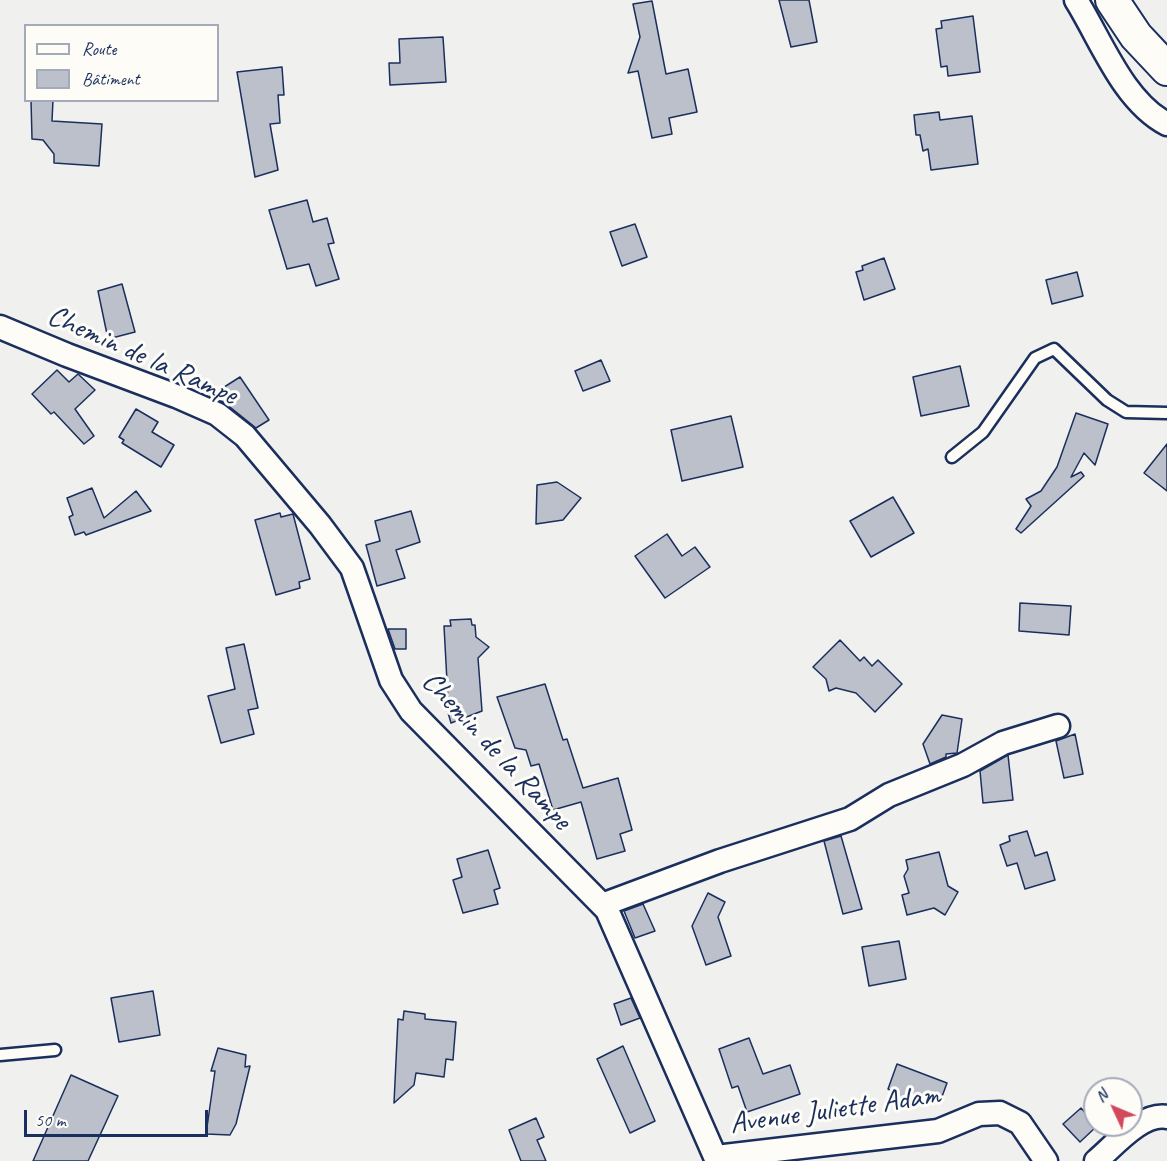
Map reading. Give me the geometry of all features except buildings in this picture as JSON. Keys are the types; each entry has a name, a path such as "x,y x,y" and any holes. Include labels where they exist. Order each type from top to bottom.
{"main road":[{"path":"1112,0 1136,36 1167,69"}],"street":[{"path":"1076,0 1122,78 1147,111 1167,124"},
{"name":"Chemin de la Rampe","path":"0,327 67,356 176,396 217,414 245,435 320,525 352,568 391,680 411,711 602,905 717,1159"},
{"path":"602,905 720,861 850,819 889,795 963,765 1003,743 1058,726"},
{"name":"Avenue Juliette Adam","path":"717,1159 938,1131 979,1114 1000,1113 1020,1122 1046,1161"},
{"path":"1096,1161 1140,1123 1160,1115 1167,1117"}],"lane":[{"path":"952,457 983,432 1035,358 1054,349 1107,400 1126,412 1167,414"},
{"path":"0,1055 55,1050"}]}
